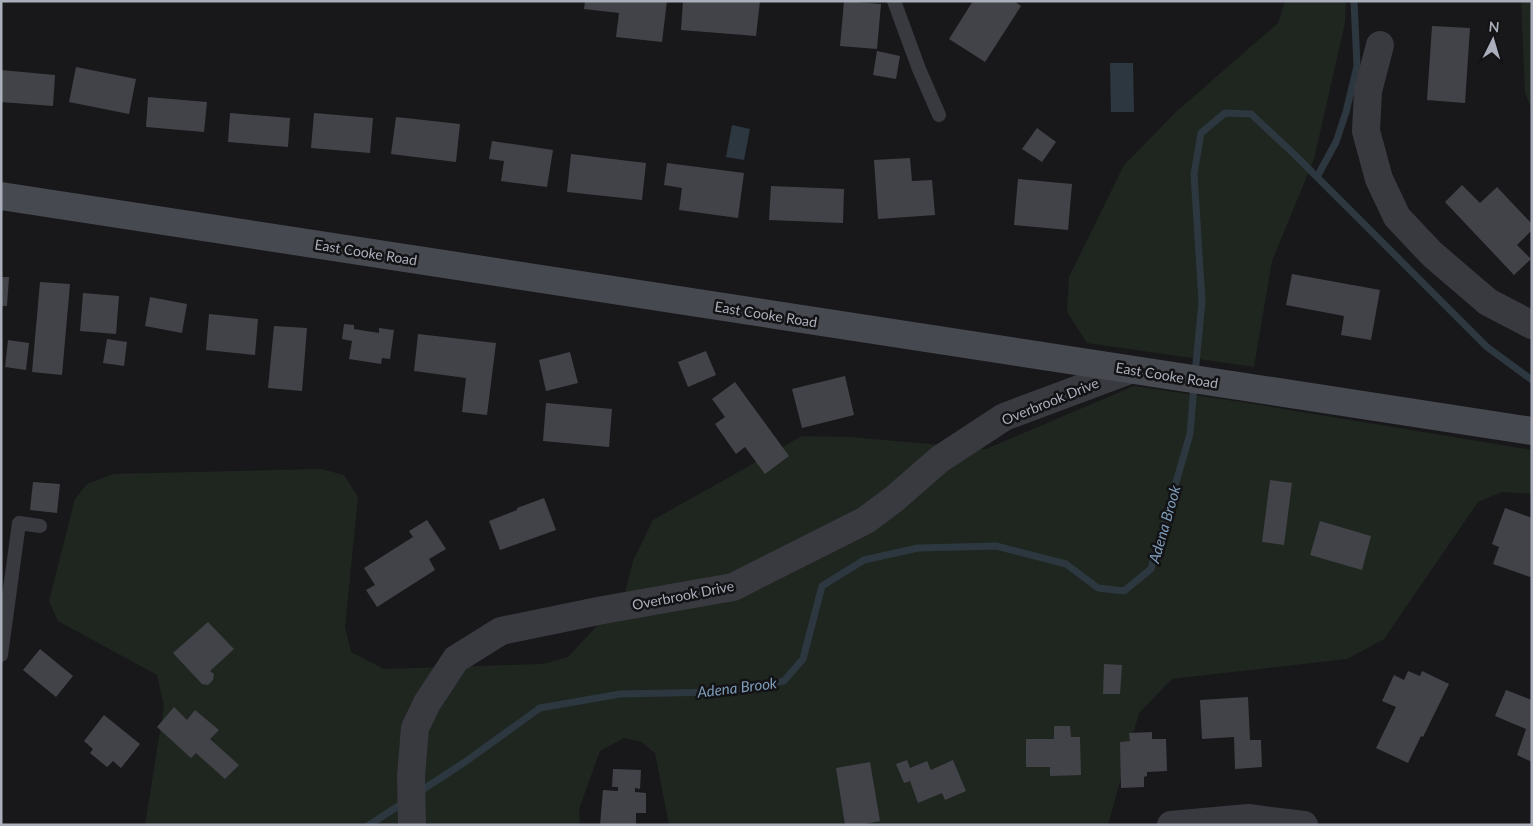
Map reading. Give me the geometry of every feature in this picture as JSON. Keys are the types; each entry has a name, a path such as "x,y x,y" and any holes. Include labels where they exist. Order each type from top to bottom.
{"main road":[{"name":"East Cooke Road","path":"1,196 1532,431"}],"street":[{"path":"1380,45 1368,90 1366,131 1379,179 1397,217 1432,254 1488,302 1532,326"},
{"name":"Overbrook Drive","path":"412,823 411,776 415,728 427,703 456,659 501,631 603,610 733,587 866,520 940,460 1004,417 1130,370"},
{"path":"1171,825 1248,818 1304,825"}],"lane":[{"path":"894,1 919,70 939,115"},
{"path":"1,655 19,523 40,526"}],"shaded area":[{"path":"1285,1 1346,1 1345,23 1314,159 1272,261 1254,367 1087,343 1067,312 1069,277 1124,165 1177,111 1278,23"},
{"path":"1521,1 1532,1 1532,111 1525,92"},
{"path":"1110,63 1133,63 1134,112 1111,112"},
{"path":"732,125 750,129 744,160 726,157"},
{"path":"1134,386 1532,450 1532,494 1502,492 1478,502 1384,639 1347,659 1172,679 1139,713 1108,825 669,825 655,753 641,742 624,738 600,751 579,809 580,825 145,825 164,706 157,675 58,621 49,601 75,499 87,484 113,474 321,469 344,475 358,497 345,627 351,652 384,669 543,664 568,657 624,597 633,561 653,520 802,436 850,437 986,449"}],"building":[{"path":"585,1 667,1 662,42 616,37 619,13 584,9"},
{"path":"683,1 760,1 756,36 681,30"},
{"path":"844,1 881,4 877,49 840,46"},
{"path":"973,1 1014,1 1021,6 985,62 949,39"},
{"path":"1432,26 1470,28 1465,103 1427,100"},
{"path":"877,51 900,56 896,79 873,75"},
{"path":"76,67 136,79 129,114 69,102"},
{"path":"1,70 55,75 53,106 1,102"},
{"path":"148,97 207,102 204,132 146,127"},
{"path":"230,113 290,118 288,147 228,142"},
{"path":"314,113 373,118 370,153 311,148"},
{"path":"396,117 460,124 456,162 391,154"},
{"path":"1037,128 1056,142 1042,162 1022,149"},
{"path":"492,141 553,150 547,187 501,181 504,161 489,159"},
{"path":"571,154 646,163 642,200 567,192"},
{"path":"910,158 912,181 932,180 935,215 878,219 874,160"},
{"path":"667,163 744,173 738,218 679,210 682,188 664,185"},
{"path":"1018,179 1072,184 1068,230 1014,225"},
{"path":"1462,185 1480,203 1497,187 1532,224 1532,230 1517,245 1531,259 1514,275 1445,202"},
{"path":"771,186 844,189 843,223 769,220"},
{"path":"1292,274 1380,290 1371,340 1341,335 1344,316 1286,305"},
{"path":"1,277 9,277 7,306 1,306"},
{"path":"40,282 70,284 62,375 32,372"},
{"path":"83,293 119,296 116,334 80,331"},
{"path":"150,297 187,304 182,333 145,326"},
{"path":"209,314 258,319 255,355 206,350"},
{"path":"344,324 354,325 354,329 379,333 379,328 394,330 390,359 382,358 381,364 349,359 352,341 342,339"},
{"path":"274,326 307,328 302,391 268,388"},
{"path":"418,334 496,343 487,415 462,412 466,378 414,371"},
{"path":"107,339 127,342 124,366 103,363"},
{"path":"8,340 29,343 26,370 5,367"},
{"path":"706,351 716,375 688,387 678,362"},
{"path":"570,352 578,383 546,391 539,360"},
{"path":"845,376 854,415 802,428 792,389"},
{"path":"735,382 789,456 765,474 745,447 736,454 715,424 725,417 712,399"},
{"path":"546,403 612,409 609,447 543,441"},
{"path":"1270,480 1292,483 1284,545 1262,542"},
{"path":"33,482 60,484 57,513 30,510"},
{"path":"544,498 556,530 500,550 489,521"},
{"path":"1505,508 1532,518 1532,572 1530,577 1493,564 1499,547 1492,544"},
{"path":"427,520 446,549 429,559 435,570 377,607 366,590 375,585 364,568 413,537 409,531"},
{"path":"1320,521 1371,536 1362,570 1310,555"},
{"path":"208,622 234,649 210,671 214,674 213,680 208,685 202,684 173,653"},
{"path":"40,649 73,676 56,697 23,670"},
{"path":"1104,664 1122,665 1120,694 1103,694"},
{"path":"1408,671 1420,676 1422,671 1449,684 1408,763 1376,748 1396,707 1382,701 1394,675 1404,680"},
{"path":"1506,690 1532,700 1532,762 1517,755 1526,729 1495,716"},
{"path":"1248,697 1250,740 1261,740 1262,767 1235,769 1234,737 1202,739 1200,700"},
{"path":"174,707 187,720 195,710 219,730 210,739 239,765 225,779 196,753 191,758 157,727"},
{"path":"104,715 140,744 121,768 113,761 107,767 90,753 93,749 84,741"},
{"path":"1054,726 1070,726 1071,737 1080,737 1081,775 1050,776 1050,767 1026,767 1026,739 1054,739"},
{"path":"1152,732 1152,739 1166,739 1167,771 1147,772 1147,776 1144,777 1144,787 1121,788 1120,742 1130,741 1129,733"},
{"path":"907,760 910,768 927,761 931,770 953,760 966,791 945,800 942,793 918,803 910,781 904,783 896,764"},
{"path":"870,762 880,821 860,825 845,825 836,768"},
{"path":"613,769 641,770 640,789 635,788 635,792 646,793 646,813 636,813 636,825 600,825 603,790 618,791 618,787 612,787"}],"waterway":[{"path":"1317,177 1336,142 1346,112 1357,66 1354,1"},
{"name":"Adena Brook","path":"1195,374 1202,302 1194,174 1201,133 1225,113 1251,114 1294,154 1487,347 1532,380"},
{"name":"Adena Brook","path":"419,792 465,762 540,708 620,694 719,692 784,681 803,659 822,586 864,560 918,548 996,546 1066,564 1098,588 1124,591 1151,569 1190,434 1194,385"},
{"name":"Adena Brook","path":"369,825 406,801"}]}
